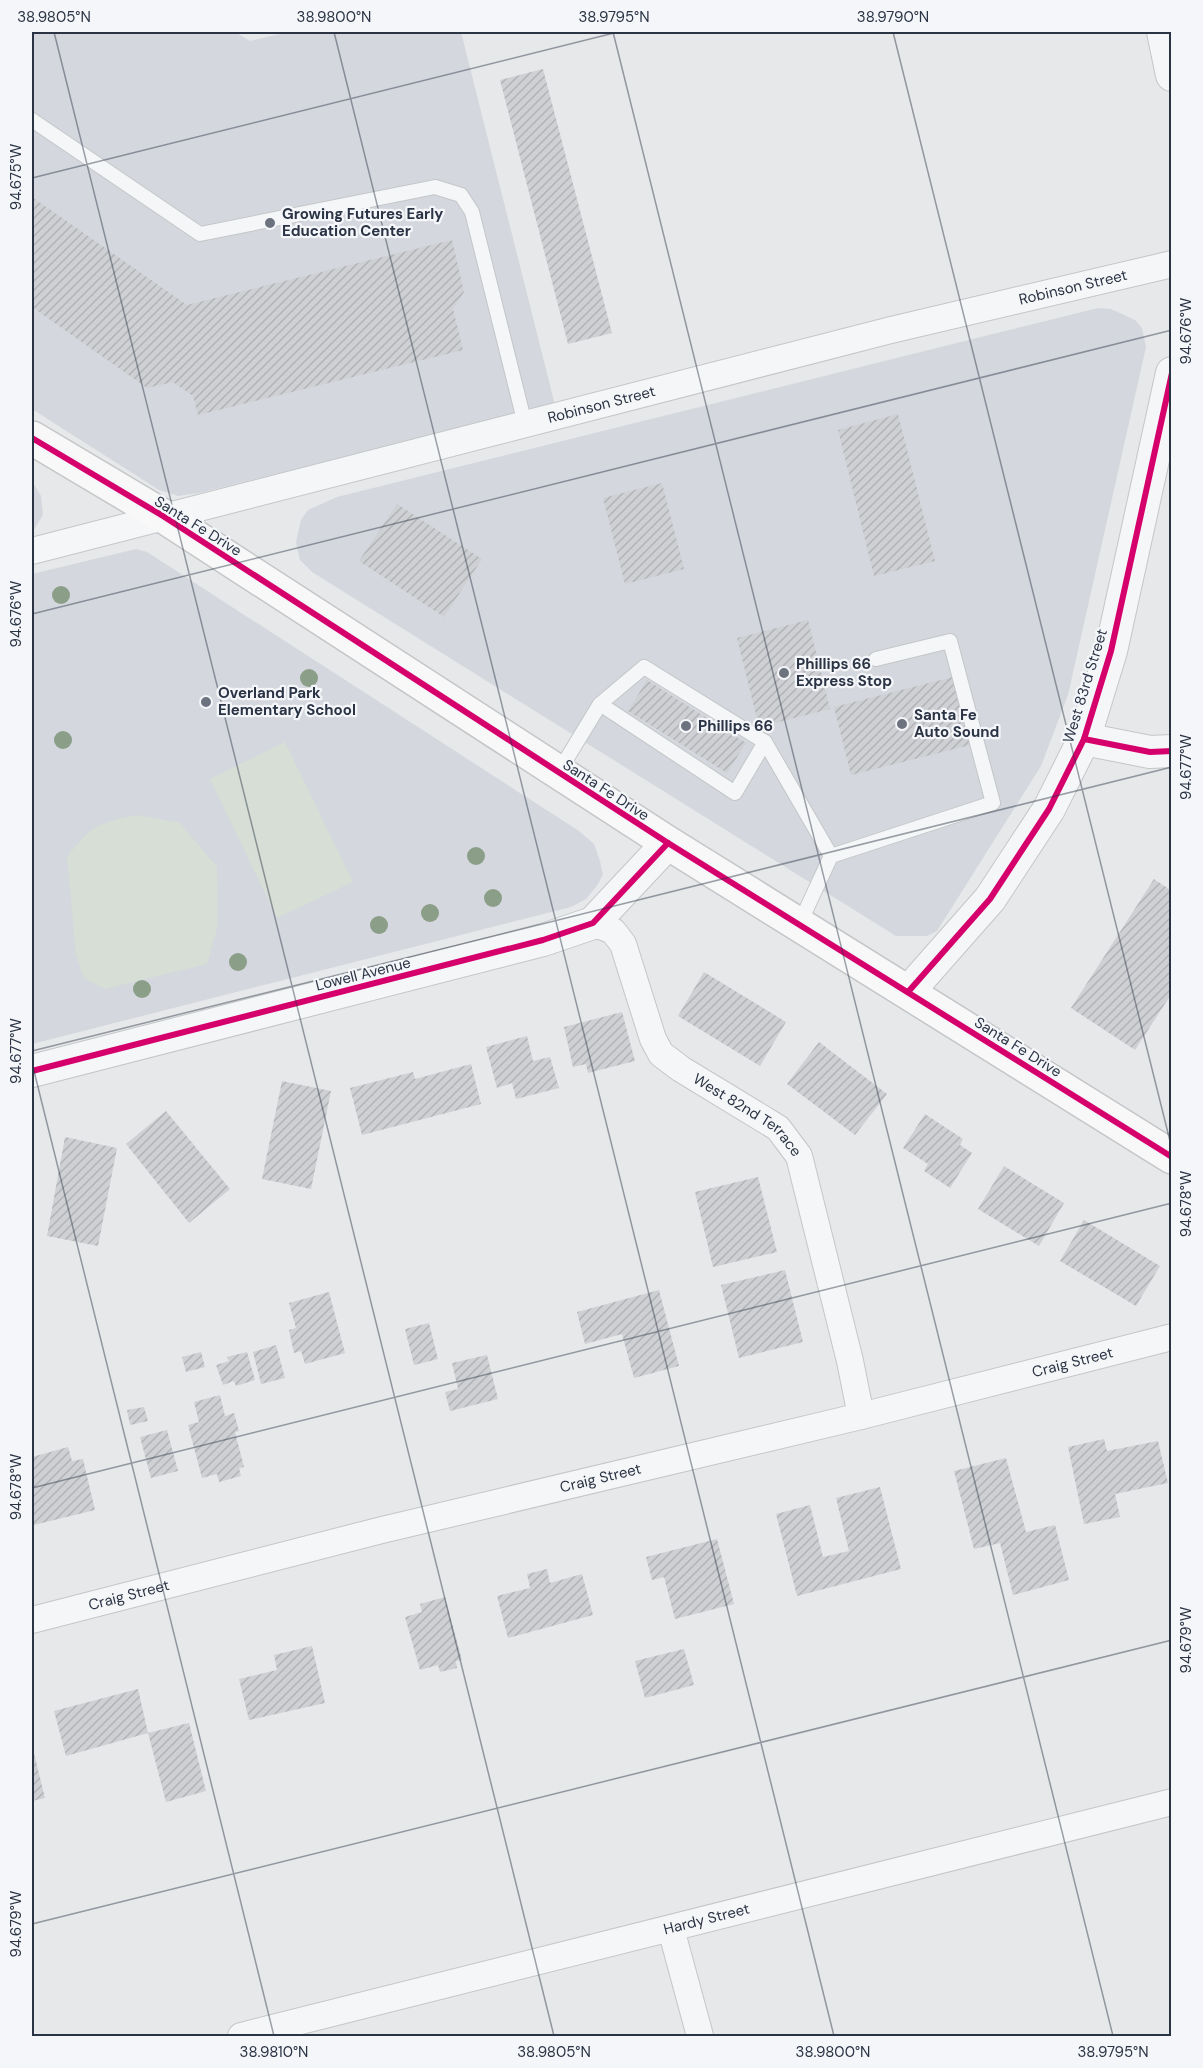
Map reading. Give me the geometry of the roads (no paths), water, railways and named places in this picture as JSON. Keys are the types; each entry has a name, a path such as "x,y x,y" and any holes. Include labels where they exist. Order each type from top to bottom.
{"main road":[{"name":"Santa Fe Drive","path":"32,438 163,516 668,843 1172,1157"}],"street":[{"path":"1163,32 1172,75"},
{"name":"Robinson Street","path":"32,551 891,330 1172,264"},
{"name":"West 83rd Street","path":"908,992 990,899 1049,809 1084,739 1110,651 1172,373"},
{"path":"1084,739 1150,752 1172,751"},
{"name":"Lowell Avenue","path":"32,1071 543,940 593,923 668,843"},
{"name":"West 82nd Terrace","path":"593,923 613,931 623,944 652,1039 661,1054 681,1069 778,1128 799,1156 850,1361 861,1416"},
{"name":"Craig Street","path":"32,1620 382,1530 861,1416 1172,1337"},
{"name":"Hardy Street","path":"241,2037 1172,1802"},
{"path":"671,1929 700,2037"}],"lane":[{"path":"32,120 200,234 435,187 461,195 472,212 525,424"},
{"path":"799,925 831,856 993,803 950,641 876,659"},
{"path":"558,772 600,705 644,667 765,742 831,856"},
{"path":"600,705 735,794 765,742"}],"place":[{"name":"Growing Futures Early Education Center","path":"270,223"},
{"name":"Phillips 66 Express Stop","path":"784,673"},
{"name":"Overland Park Elementary School","path":"206,702"},
{"name":"Santa Fe Auto Sound","path":"902,724"},
{"name":"Phillips 66","path":"686,726"}]}
